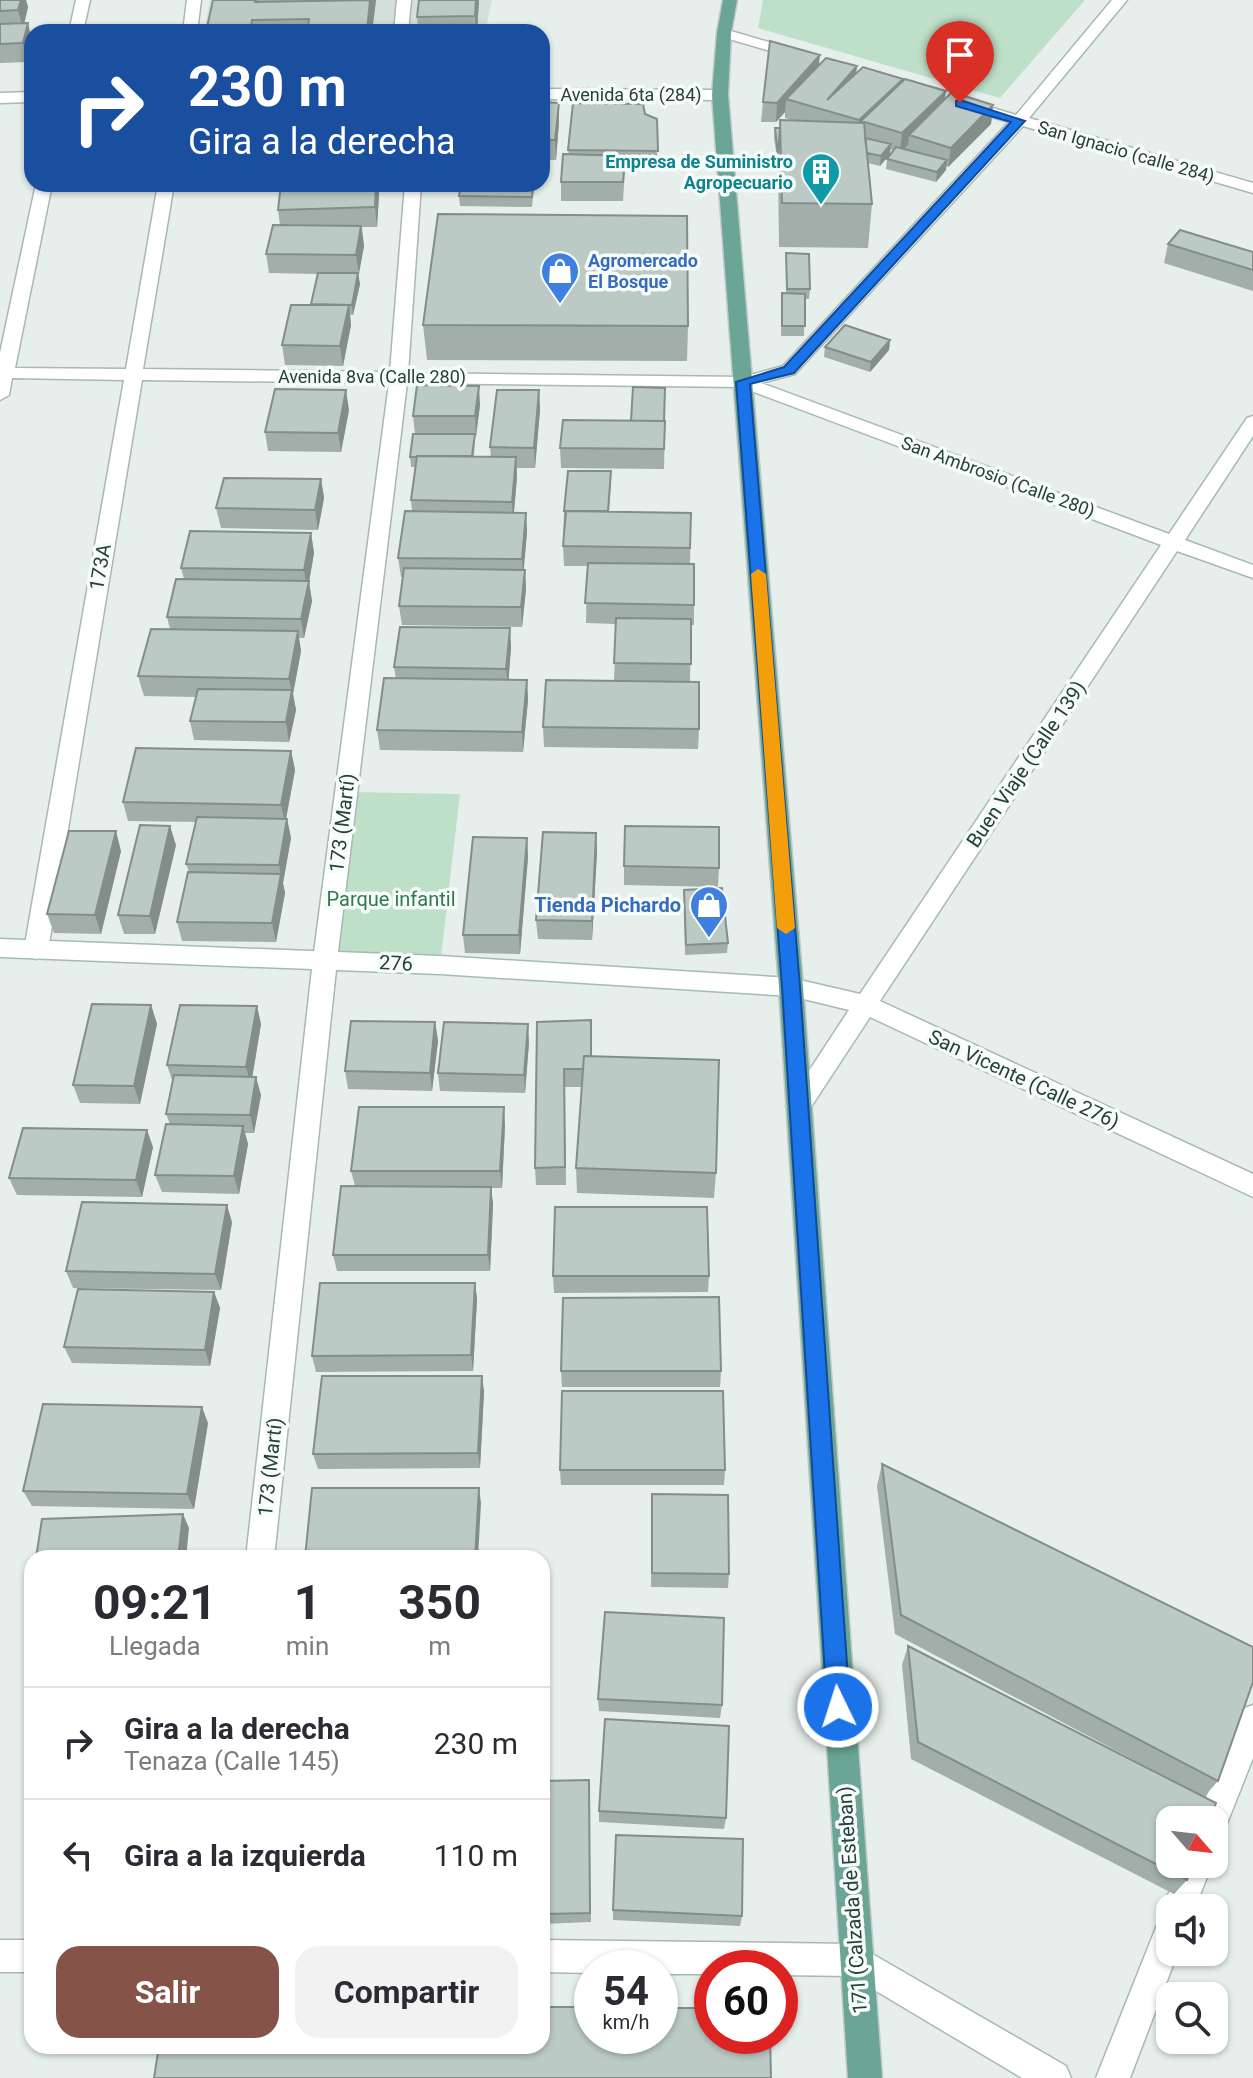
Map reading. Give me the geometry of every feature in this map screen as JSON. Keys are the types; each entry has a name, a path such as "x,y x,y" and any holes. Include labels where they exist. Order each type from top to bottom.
{"main road":[{"name":"171 (Calzada de Esteban)","path":"730,0 724,33 720,95 791,987 865,2078"}],"street":[{"path":"78,24 83,0"},
{"path":"191,24 194,0"},
{"path":"402,24 404,0"},
{"path":"743,382 789,370 1019,121 1120,0"},
{"path":"724,33 812,60"},
{"name":"Avenida 6ta (284)","path":"550,94 720,95"},
{"path":"0,98 24,97"},
{"name":"San Ignacio (calle 284)","path":"945,99 1253,188"},
{"path":"0,395 2,373 42,192"},
{"name":"173A","path":"36,950 165,192"},
{"name":"173 (Martí)","path":"261,1550 325,960 399,376 412,192"},
{"name":"Avenida 8va (Calle 280)","path":"2,373 743,382"},
{"name":"San Ambrosio (Calle 280)","path":"743,382 1253,572"},
{"name":"Buen Viaje (Calle 139)","path":"798,1106 1253,422"},
{"name":"276","path":"0,948 325,960 791,987"},
{"name":"San Vicente (Calle 276)","path":"791,987 866,1005 1253,1186"},
{"path":"1219,1806 1253,1720"},
{"path":"0,1956 24,1956"},
{"path":"550,1956 855,1960 1054,2078"},
{"path":"1113,2078 1156,1966"}],"shaded area":[{"path":"210,0 492,0 487,24 206,24"}],"green space":[{"path":"763,0 1085,0 1000,98 758,28"},
{"name":"Parque infantil","path":"349,792 460,794 440,965 325,960"}],"building":[{"path":"0,0 21,0 18,10 0,11"},
{"path":"213,0 370,0 368,24 308,24 309,19 208,24"},
{"path":"419,0 476,0 475,16 417,17"},
{"path":"28,23 24,24 23,43 0,44 0,24"},
{"path":"770,41 820,55 777,103 763,102"},
{"path":"826,58 857,66 827,100 863,67 903,79 859,120 786,99"},
{"path":"905,79 946,91 902,133 861,121"},
{"path":"952,92 993,105 951,148 909,135"},
{"path":"550,102 559,103 555,140 550,140"},
{"path":"573,103 643,104 645,114 657,119 658,151 568,150"},
{"path":"780,120 864,123 872,204 782,203"},
{"path":"775,128 780,128 778,154"},
{"path":"865,138 891,144 881,156 867,153"},
{"path":"896,147 947,160 937,172 887,159"},
{"path":"563,154 625,156 623,182 561,182"},
{"path":"280,192 376,192 375,207 278,210"},
{"path":"460,192 532,192 532,197 459,196"},
{"name":"Agromercado El Bosque","path":"438,214 687,216 688,326 423,325"},
{"path":"273,225 361,226 356,255 266,254"},
{"path":"1180,230 1253,252 1253,270 1168,244"},
{"path":"786,253 809,254 810,289 787,289"},
{"path":"318,273 358,273 352,305 311,304"},
{"path":"782,293 805,294 805,326 782,326"},
{"path":"291,305 349,305 340,346 282,345"},
{"path":"845,325 890,340 871,362 825,347"},
{"path":"417,385 479,386 475,416 413,416"},
{"path":"633,387 665,388 664,421 631,421"},
{"path":"275,389 346,390 338,433 265,432"},
{"path":"497,390 539,390 534,448 490,447"},
{"path":"563,420 665,421 664,449 560,448"},
{"path":"413,434 475,434 472,456 410,457"},
{"path":"417,456 516,457 512,502 411,500"},
{"path":"568,471 611,471 608,511 564,511"},
{"path":"224,478 321,479 315,510 216,508"},
{"path":"405,511 526,513 522,559 398,558"},
{"path":"566,511 691,513 690,548 563,546"},
{"path":"190,531 311,533 304,570 181,568"},
{"path":"588,563 694,564 694,605 585,603"},
{"path":"404,568 525,570 521,607 399,606"},
{"path":"176,579 309,581 301,619 167,617"},
{"path":"616,618 691,619 691,664 614,663"},
{"path":"400,627 510,628 506,669 394,667"},
{"path":"151,629 298,631 289,679 138,676"},
{"path":"384,678 527,680 522,732 377,730"},
{"path":"546,680 699,682 699,729 543,727"},
{"path":"198,689 292,690 286,722 190,721"},
{"path":"136,748 291,751 281,805 123,802"},
{"path":"197,817 287,819 279,865 186,864"},
{"path":"140,825 170,826 150,916 118,915"},
{"path":"625,826 719,827 719,868 624,866"},
{"path":"69,831 116,831 95,915 47,914"},
{"path":"543,832 596,833 592,921 536,920"},
{"path":"473,837 527,838 519,935 463,935"},
{"path":"188,872 281,874 272,923 177,922"},
{"path":"722,888 728,943 686,945 684,890"},
{"path":"92,1004 151,1005 134,1086 73,1085"},
{"path":"180,1005 257,1006 246,1067 167,1065"},
{"path":"591,1020 591,1056 584,1056 583,1069 564,1069 565,1167 535,1168 537,1022"},
{"path":"351,1021 435,1022 430,1073 345,1071"},
{"path":"444,1022 528,1024 524,1075 438,1073"},
{"path":"584,1056 719,1060 716,1173 576,1168"},
{"path":"174,1075 256,1077 250,1115 166,1114"},
{"path":"359,1107 504,1107 500,1171 351,1171"},
{"path":"166,1124 243,1126 234,1176 155,1175"},
{"path":"23,1128 147,1130 136,1180 9,1178"},
{"path":"341,1186 491,1187 488,1255 333,1255"},
{"path":"82,1202 227,1205 215,1274 66,1271"},
{"path":"555,1207 707,1207 709,1276 553,1276"},
{"path":"320,1283 475,1283 471,1355 312,1356"},
{"path":"78,1289 214,1292 205,1350 64,1347"},
{"path":"719,1297 721,1371 561,1371 563,1298"},
{"path":"322,1376 482,1376 478,1453 313,1454"},
{"path":"562,1391 723,1391 725,1470 560,1470"},
{"path":"43,1404 202,1407 187,1494 23,1491"},
{"path":"882,1464 1253,1647 1253,1682 1218,1781 901,1615"},
{"path":"312,1488 479,1488 475,1550 306,1550"},
{"path":"652,1494 728,1495 729,1574 652,1573"},
{"path":"183,1514 179,1550 37,1550 42,1519"},
{"path":"605,1612 724,1618 722,1705 598,1699"},
{"path":"908,1646 1216,1803 1215,1806 1156,1806 1156,1864 918,1742"},
{"path":"605,1719 729,1726 726,1818 599,1811"},
{"path":"589,1780 590,1913 550,1914 550,1781"},
{"path":"616,1835 743,1839 742,1916 613,1910"},
{"path":"550,2007 574,2007 574,2054 678,2054 678,2008 694,2008 694,2054 770,2054 771,2078 154,2078 158,2054 550,2054"}],"slow traffic":[{"path":"758,574 786,928"}],"place":[{"name":"Empresa de Suministro Agropecuario","path":"821,206"},
{"name":"Agromercado El Bosque","path":"560,305"},
{"name":"Tienda Pichardo","path":"709,939"}],"route":[{"path":"838,1707 791,987 743,382 789,370 1019,121 960,103"}]}
